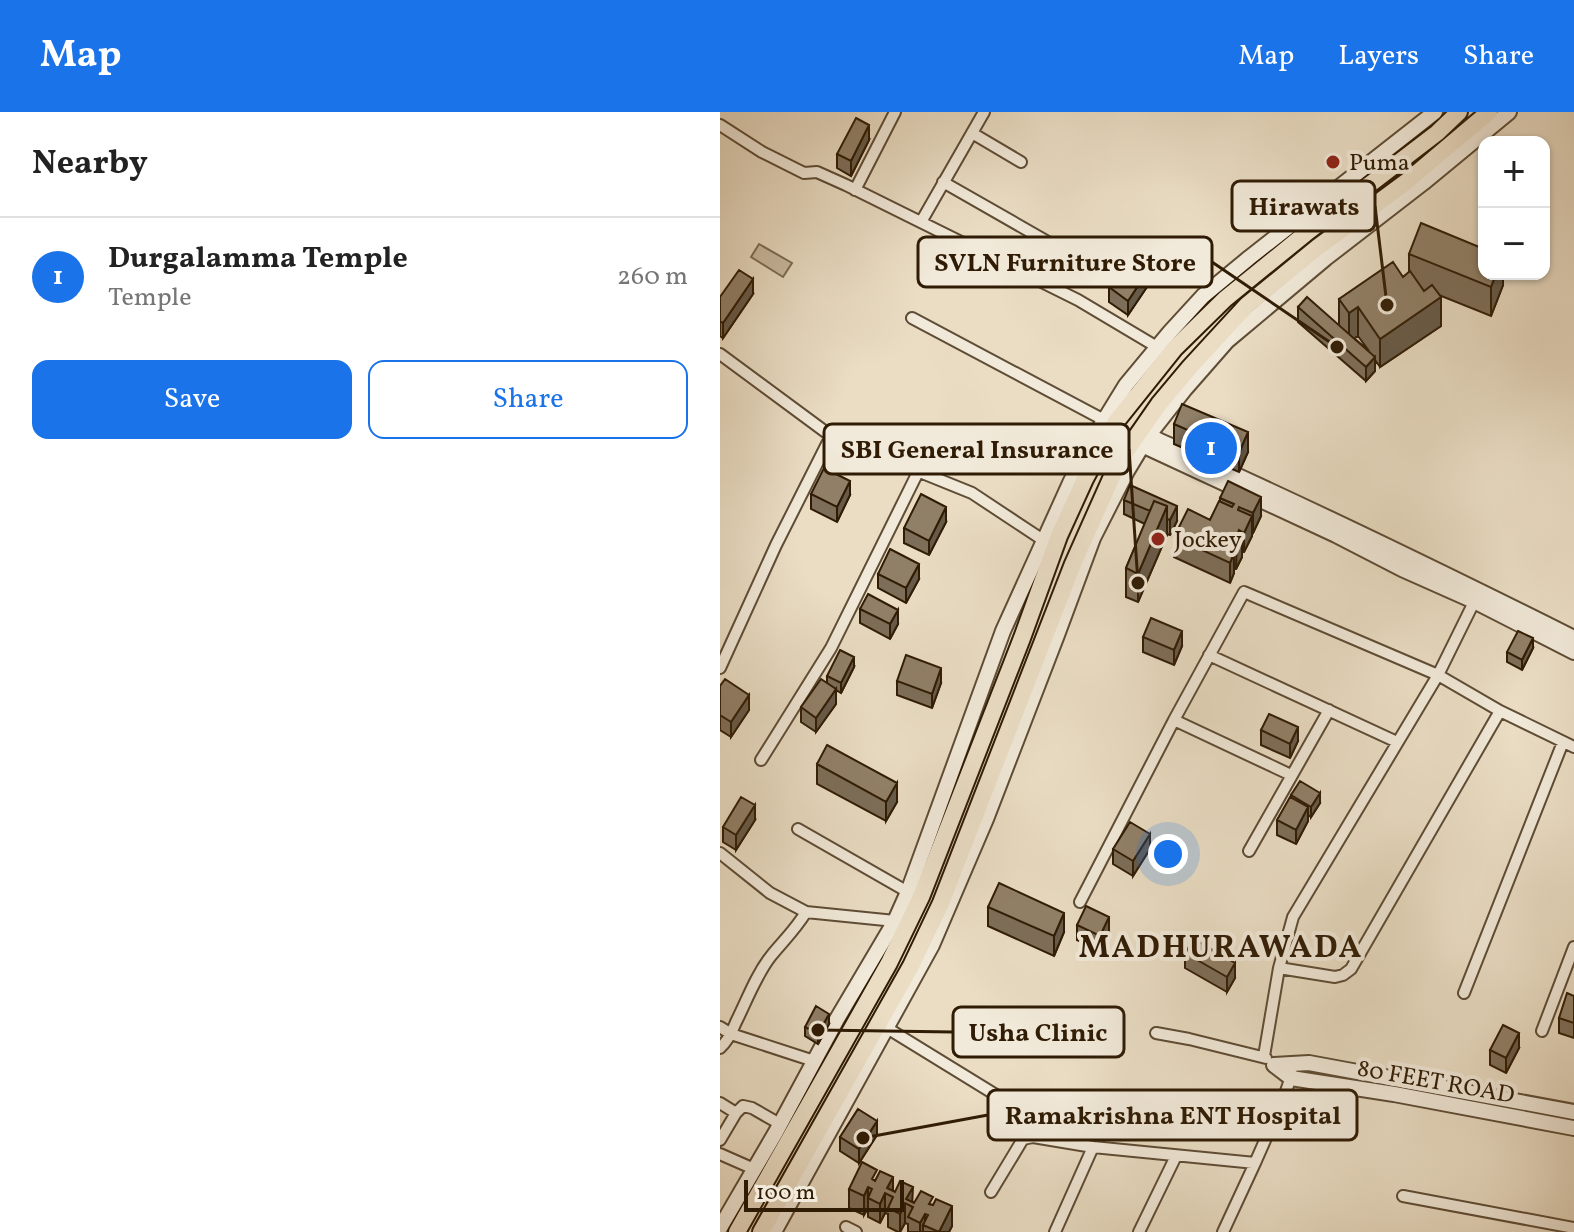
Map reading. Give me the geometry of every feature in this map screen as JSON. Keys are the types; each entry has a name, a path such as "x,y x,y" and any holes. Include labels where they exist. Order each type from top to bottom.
{"main road":[{"path":"737,1232 882,976 921,897 1059,536 1115,423 1175,348 1225,299 1437,133 1459,112"},
{"path":"761,1232 911,966 941,903 1073,564 1118,463 1141,437 1190,367 1247,305 1318,247 1406,182 1489,112"}],"street":[{"path":"855,190 895,112"},
{"path":"921,222 984,112"},
{"path":"720,1228 725,1208 754,1169 895,921 1003,631 1077,468 1126,385 1203,296 1435,112"},
{"path":"774,1232 932,945 986,819 1093,538 1141,437 1227,341 1509,112"},
{"path":"720,125 762,152 804,173 817,172 1078,300 1157,347"},
{"path":"972,133 1021,162"},
{"path":"943,182 1048,242"},
{"path":"912,318 1104,420"},
{"path":"720,354 831,436 972,493 1043,540"},
{"path":"720,668 769,559 831,436"},
{"path":"1141,437 1351,527 1574,652"},
{"path":"761,760 831,648 919,470"},
{"path":"1080,902 1244,592 1438,675 1500,711 1574,747"},
{"path":"1477,596 1574,638"},
{"path":"1269,1060 1279,968 1293,917 1438,675 1477,596"},
{"path":"1209,655 1397,742"},
{"path":"1249,851 1329,710"},
{"path":"1279,968 1335,977 1351,969 1500,711"},
{"path":"1174,720 1291,775"},
{"path":"1464,993 1563,742"},
{"path":"798,829 908,892"},
{"path":"720,853 770,893 806,912 895,921"},
{"path":"720,1048 731,1034 770,957 799,925 806,912"},
{"path":"1542,1031 1574,947"},
{"path":"720,1027 731,1034 814,1061"},
{"path":"887,1028 1009,1103"},
{"path":"1156,1033 1269,1060 1292,1071"},
{"path":"1223,1232 1292,1071 1309,1063 1574,1112"},
{"name":"80 FEET ROAD","path":"1292,1071 1574,1128"},
{"path":"720,1103 736,1113"},
{"path":"720,1140 743,1106 780,1124"},
{"path":"991,1192 1023,1139 1033,1137 1093,1147 1255,1163"},
{"path":"1055,1232 1093,1147"},
{"path":"720,1154 754,1169"},
{"path":"1139,1232 1176,1156"},
{"path":"1403,1196 1574,1228"}],"shaded area":[{"path":"759,244 792,263 783,277 751,257"}],"building":[{"path":"856,118 869,125 851,161 837,154"},
{"path":"1421,223 1478,247 1478,280 1494,280 1491,287 1409,254"},
{"path":"1134,250 1153,263 1128,301 1109,287"},
{"path":"1393,262 1403,277 1410,271 1424,291 1432,285 1441,297 1380,339 1358,307 1349,313 1339,299"},
{"path":"739,270 753,279 723,323 720,321 720,297"},
{"path":"1307,297 1375,357 1366,367 1298,307"},
{"path":"1182,404 1248,432 1239,453 1174,424"},
{"path":"824,468 850,481 837,507 811,494"},
{"path":"1228,481 1261,497 1253,513 1239,507 1238,510 1252,516 1244,533 1239,530 1237,535 1242,538 1236,550 1219,542 1217,545 1234,553 1230,563 1174,537 1188,509 1210,520 1219,501 1232,507 1234,504 1220,498"},
{"path":"1130,485 1177,506 1170,520 1167,519 1167,506 1154,501 1150,511 1124,500"},
{"path":"921,494 946,507 929,541 904,528"},
{"path":"1154,501 1167,506 1138,574 1126,568"},
{"path":"890,549 919,564 906,588 878,574"},
{"path":"868,594 898,610 890,624 860,609"},
{"path":"1151,618 1182,631 1174,650 1143,637"},
{"path":"1518,631 1533,638 1522,660 1507,652"},
{"path":"840,650 854,657 841,683 827,676"},
{"path":"906,655 941,668 932,694 897,681"},
{"path":"725,679 749,695 731,722 720,715 720,686"},
{"path":"821,679 836,689 816,718 801,707"},
{"path":"1269,714 1298,727 1290,744 1261,730"},
{"path":"827,745 897,783 886,802 817,764"},
{"path":"1300,781 1320,793 1311,807 1291,795"},
{"path":"741,797 755,805 736,835 723,827"},
{"path":"1290,797 1308,807 1296,830 1277,820"},
{"path":"1130,822 1150,834 1133,861 1113,849"},
{"path":"999,883 1064,913 1054,936 988,907"},
{"path":"1086,906 1109,917 1100,936 1077,925"},
{"path":"1194,939 1235,963 1227,977 1185,953"},
{"path":"1567,993 1574,996 1574,1023 1559,1018"},
{"path":"816,1006 829,1014 818,1034 805,1027"},
{"path":"1503,1025 1519,1033 1506,1058 1490,1050"},
{"path":"858,1109 877,1121 859,1149 840,1137"},
{"path":"862,1162 877,1170 872,1179 875,1181 880,1171 893,1177 887,1188 895,1192 900,1181 913,1187 906,1199 914,1203 921,1191 933,1197 929,1204 933,1205 936,1199 952,1206 939,1232 923,1225 928,1215 925,1214 920,1223 908,1217 913,1207 905,1203 900,1214 888,1208 893,1197 885,1193 880,1204 868,1198 872,1189 868,1187 864,1196 849,1189"}],"place":[{"name":"Puma","path":"1333,162"},
{"name":"Hirawats","path":"1387,305"},
{"name":"SVLN Furniture Store","path":"1337,347"},
{"name":"Durgalamma Temple","path":"1211,448"},
{"name":"Jockey","path":"1158,539"},
{"name":"SBI General Insurance","path":"1138,583"},
{"name":"Usha Clinic","path":"818,1030"},
{"name":"Ramakrishna ENT Hospital","path":"863,1138"}],"district":[{"name":"MADHURAWADA","path":"1221,946"}]}
